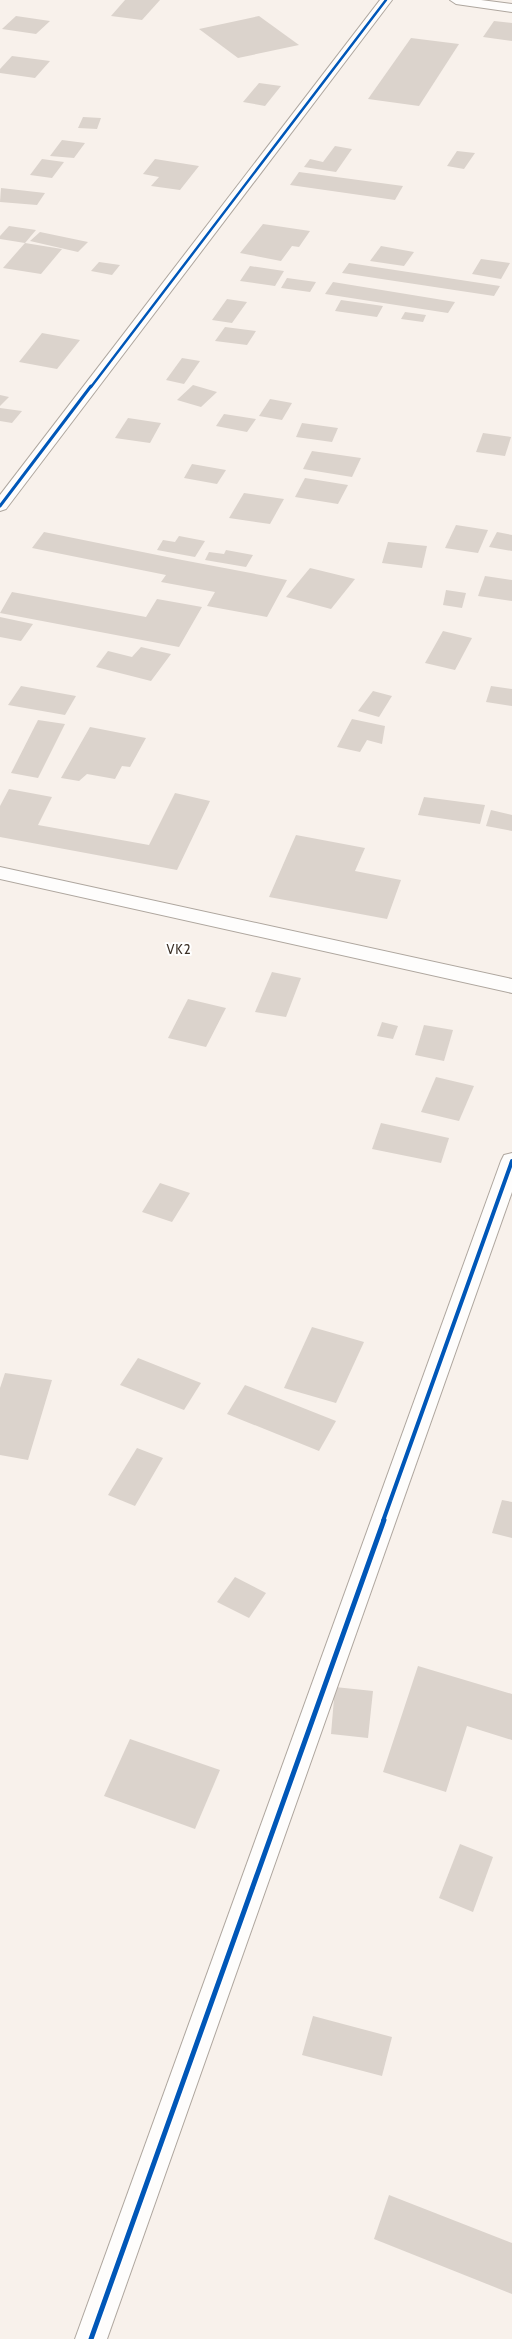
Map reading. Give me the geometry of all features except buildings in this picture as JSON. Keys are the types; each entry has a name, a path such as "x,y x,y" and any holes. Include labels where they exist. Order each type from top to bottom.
{"street":[{"path":"0,506 386,0"},
{"path":"456,0 512,8"},
{"path":"0,873 512,986"},
{"path":"91,2339 512,1162"}],"cycle path":[{"path":"0,506 386,0"},
{"path":"91,2339 512,1161"}],"district":[{"name":"VK2","path":"179,949"}]}
